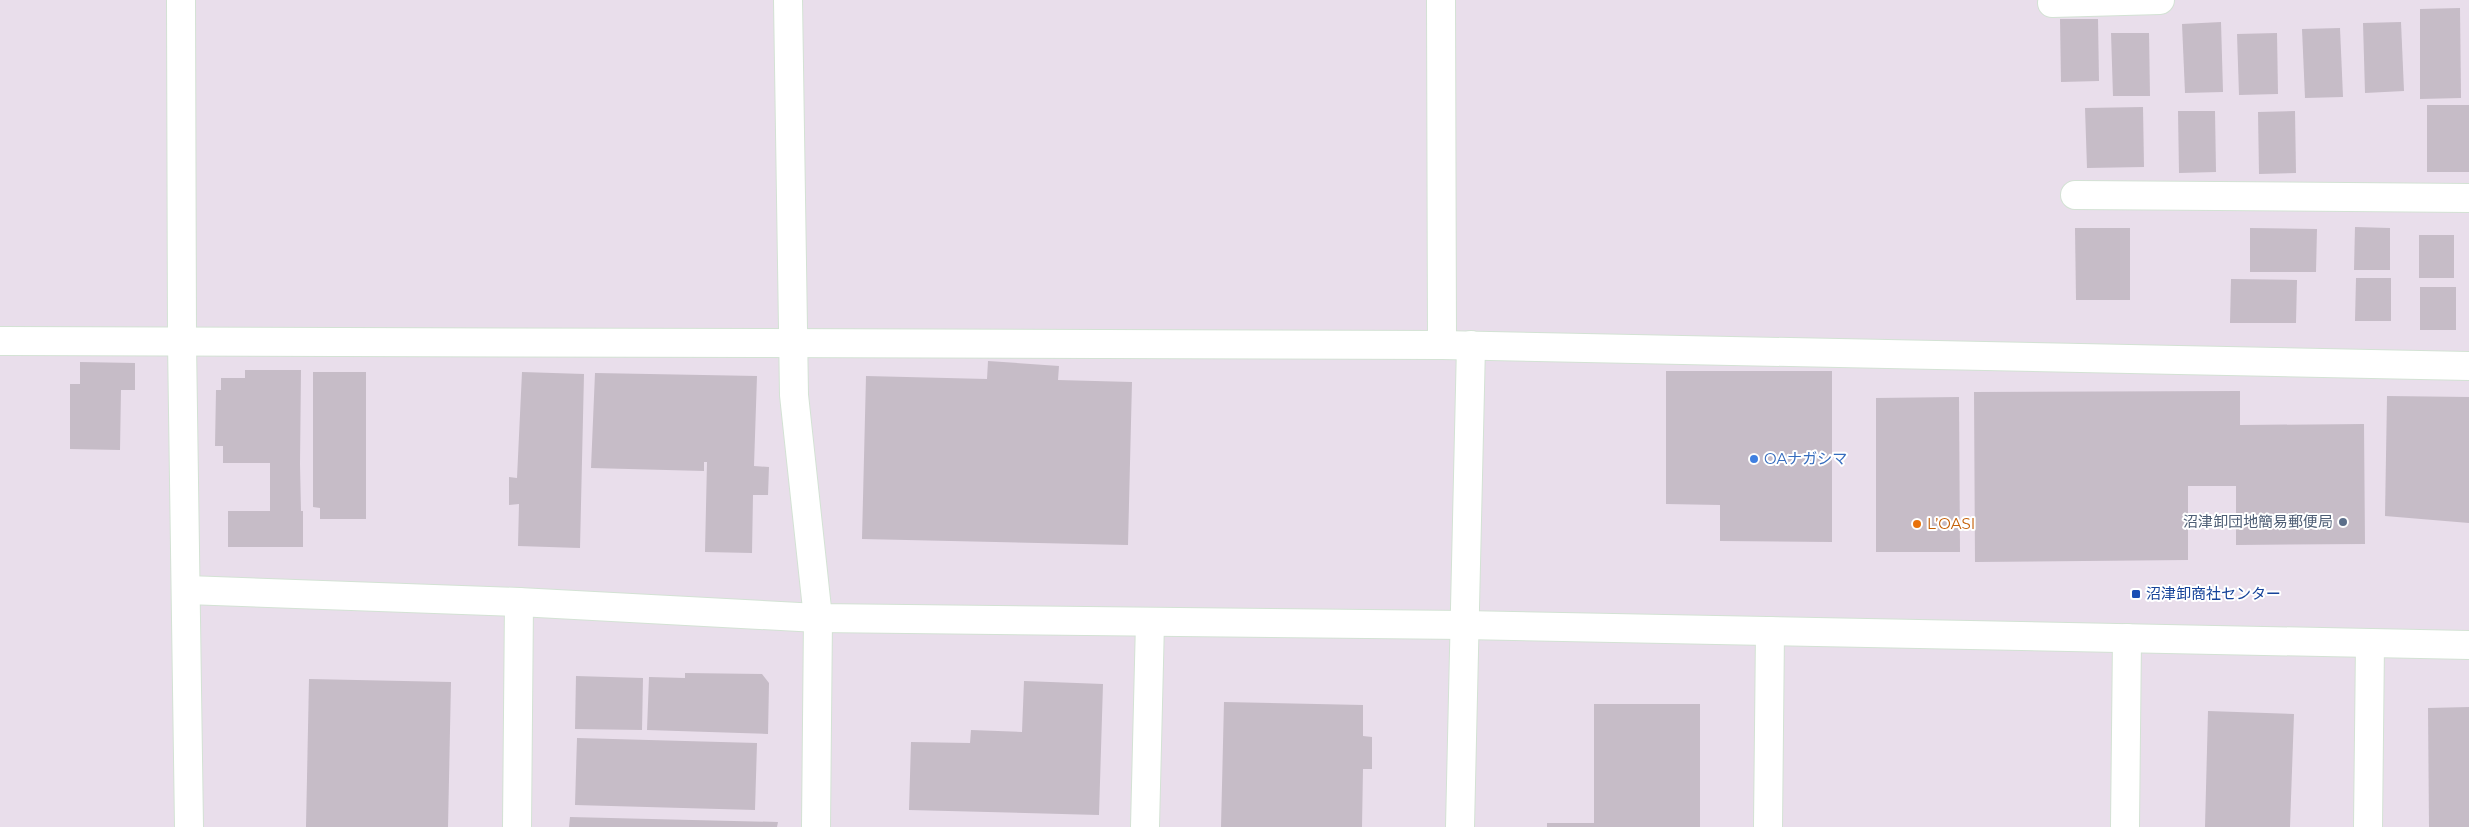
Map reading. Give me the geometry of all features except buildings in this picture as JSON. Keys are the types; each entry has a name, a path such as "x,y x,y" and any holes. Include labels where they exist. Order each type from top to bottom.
{"street":[{"path":"181,0 182,342 189,827"},
{"path":"788,0 791,54 794,395 818,618 816,827"},
{"path":"1441,0 1442,345"},
{"path":"2052,3 2160,0"},
{"path":"2075,195 2469,198"},
{"path":"0,340 1471,345 2469,366"},
{"path":"1460,827 1471,345"},
{"path":"187,590 519,602 818,618 1464,625 2469,645"},
{"path":"517,827 519,602"},
{"path":"1146,827 1150,622"},
{"path":"1768,827 1770,631"},
{"path":"2125,827 2127,638"},
{"path":"2368,827 2370,643"}],"place":[{"name":"OAナガシマ","path":"1754,459"},
{"name":"沼津卸団地簡易郵便局","path":"2343,522"},
{"name":"L’OASI","path":"1917,524"},
{"name":"沼津卸商社センター","path":"2136,594"}]}
